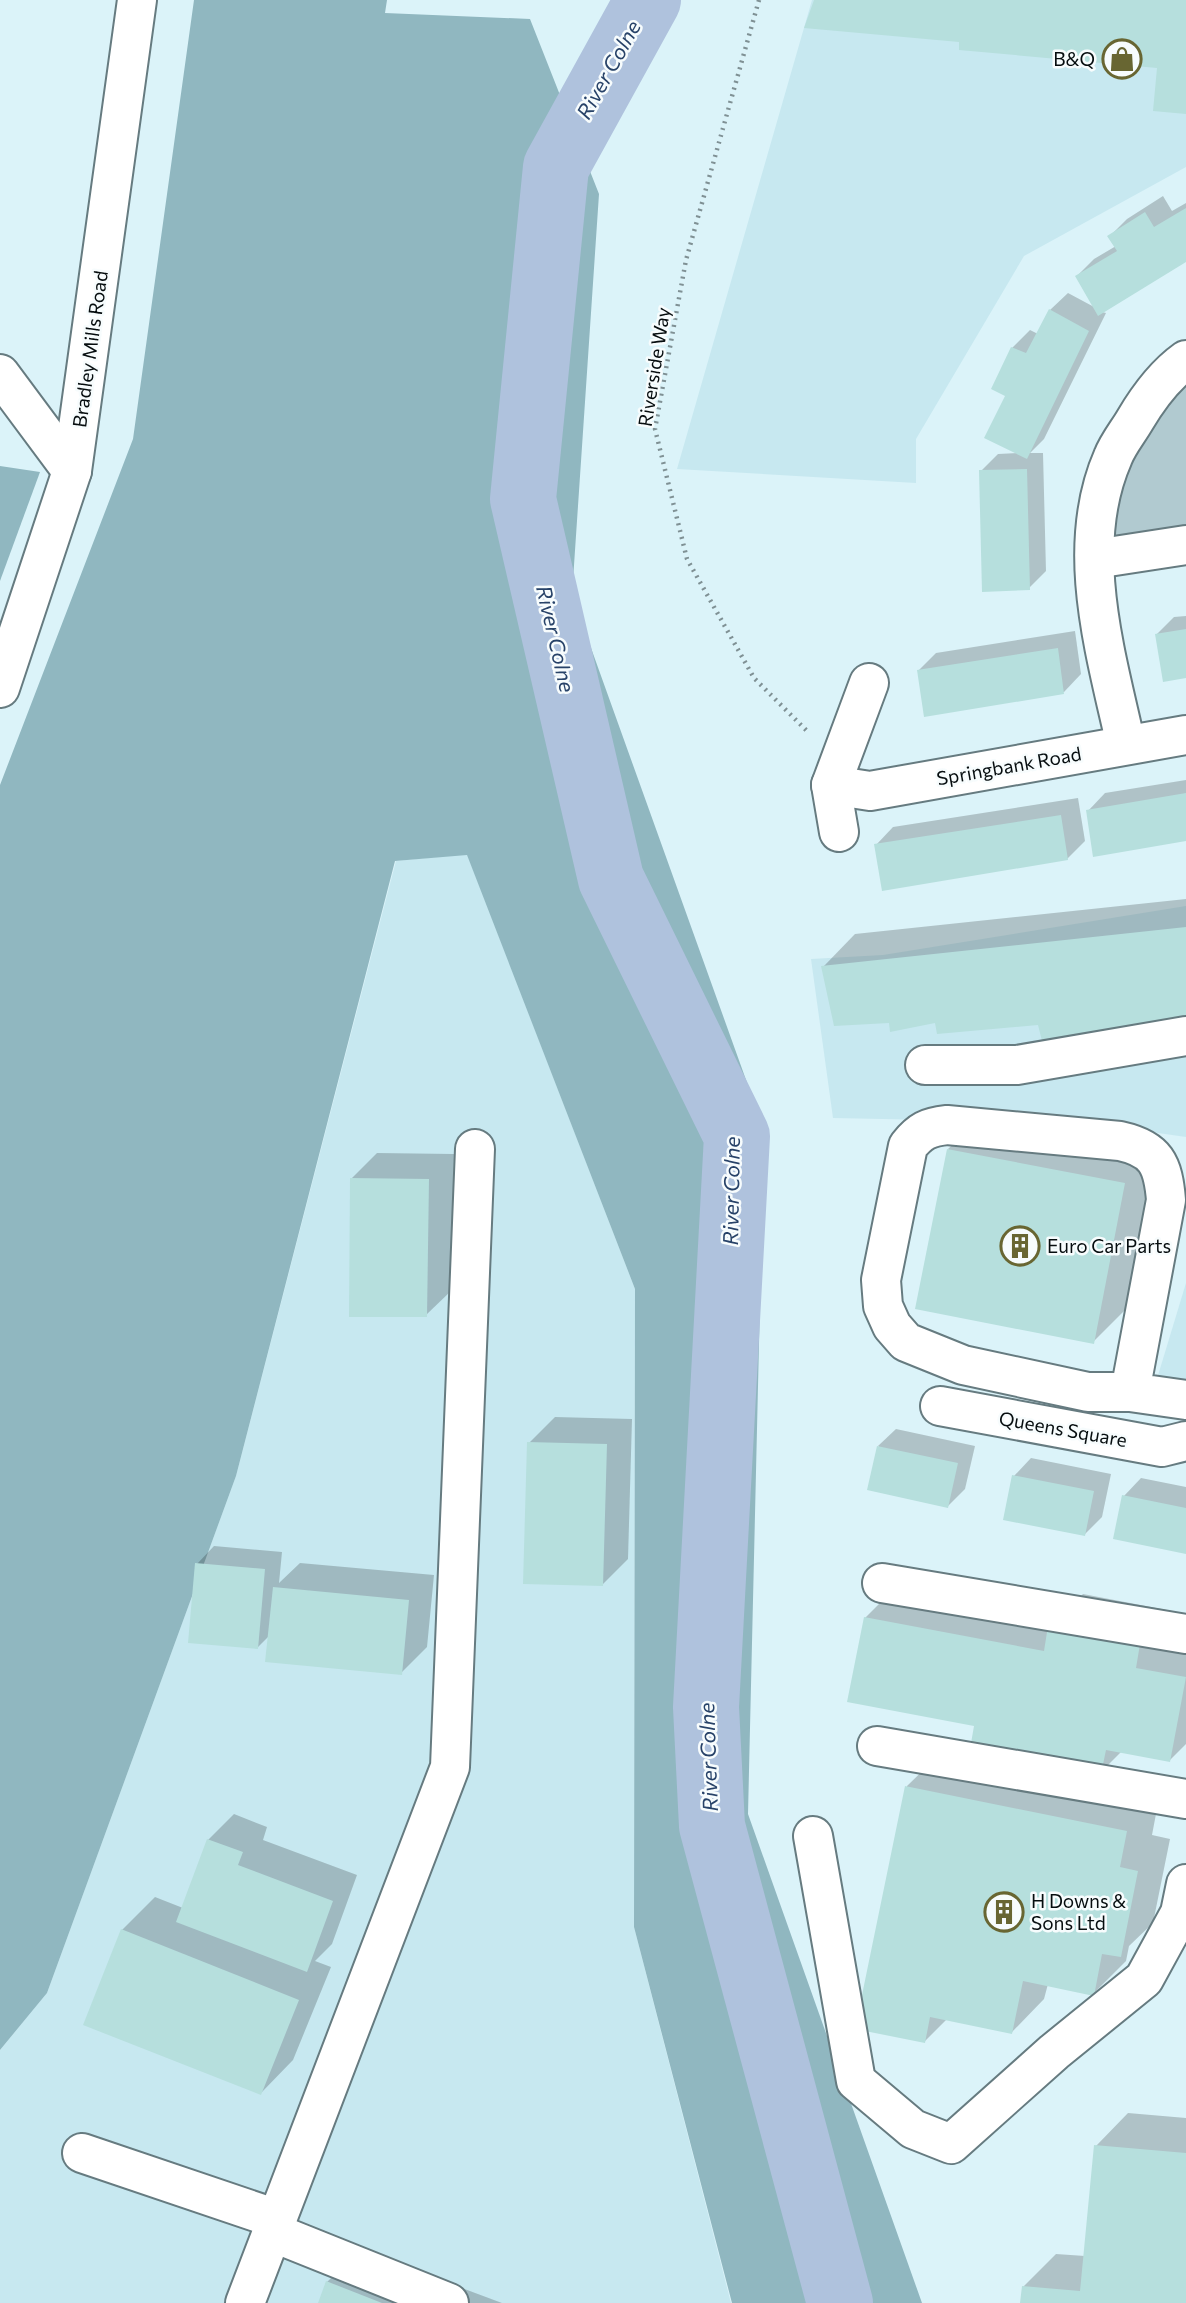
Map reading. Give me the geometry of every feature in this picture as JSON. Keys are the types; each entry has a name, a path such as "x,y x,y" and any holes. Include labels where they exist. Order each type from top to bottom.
{"street":[{"name":"Bradley Mills Road","path":"0,688 72,471 107,234 137,0"},
{"path":"1126,745 1099,621 1095,559 1098,505 1113,457 1150,396 1186,360"},
{"path":"0,374 72,471"},
{"path":"1095,559 1186,545"},
{"path":"839,832 831,785 869,682"},
{"name":"Springbank Road","path":"831,785 870,791 1186,735"},
{"path":"925,1065 1017,1065 1186,1036"},
{"path":"1130,1392 1166,1200 1164,1180 1157,1161 1142,1146 1120,1141 947,1125 931,1127 918,1133 908,1146 880,1280 883,1306 892,1326 906,1342 963,1365 1087,1392 1130,1392 1186,1400"},
{"path":"245,2303 450,1767 475,1149"},
{"name":"Queens Square","path":"940,1406 1162,1447 1186,1441"},
{"path":"882,1583 1186,1634"},
{"path":"877,1746 1186,1799"},
{"path":"813,1836 856,2081 913,2129 951,2144 1054,2053 1144,1979 1180,1913 1186,1884"},
{"path":"82,2152 275,2226 449,2303"}],"path":[{"name":"Riverside Way","path":"759,0 687,260 655,429 687,559 754,678 808,731 831,785"}],"shaded area":[{"path":"194,0 387,0 385,13 530,19 599,194 572,595 764,1130 748,1814 922,2303 732,2303 634,1927 635,1289 467,855 395,861 236,1476 47,1993 0,2050 0,785 133,439"},
{"path":"812,0 1186,0 1186,167 1024,256 916,439 916,483 677,469"},
{"path":"1186,370 1186,537 1106,547 1122,460"},
{"path":"0,466 40,472 0,581"},
{"path":"467,854 635,1289 634,1927 731,2303 0,2303 0,2050 47,1993 236,1476 396,861"},
{"path":"1186,906 1186,1137 1088,1123 833,1118 811,959 883,955"},
{"path":"1186,1283 1186,1386 1156,1382"}],"building":[{"name":"B&Q","path":"814,0 1186,0 1186,114 1153,111 1157,68 959,50 959,42 804,28"},
{"path":"1186,208 1186,262 1098,316 1075,276 1117,251 1107,236 1145,212 1154,227"},
{"path":"1049,309 1089,331 1027,459 984,438 1005,396 991,389 1011,347 1026,353"},
{"path":"1027,469 1030,590 982,592 979,470"},
{"path":"1186,629 1186,678 1163,682 1155,634"},
{"path":"1058,648 1064,694 924,717 917,670"},
{"path":"1186,793 1186,841 1093,857 1086,810"},
{"path":"1061,815 1068,860 882,891 874,844"},
{"path":"1186,927 1186,1017 1042,1041 1038,1025 937,1034 935,1023 890,1032 889,1023 834,1026 821,966"},
{"name":"Euro Car Parts","path":"947,1149 1125,1183 1094,1344 915,1309"},
{"path":"350,1178 429,1179 427,1317 349,1317"},
{"path":"527,1442 607,1444 603,1586 523,1584"},
{"path":"877,1446 958,1463 948,1508 867,1490"},
{"path":"1012,1475 1094,1491 1085,1536 1003,1520"},
{"path":"1122,1495 1186,1508 1186,1554 1113,1539"},
{"path":"195,1563 265,1569 258,1649 188,1643"},
{"path":"273,1587 409,1600 402,1675 265,1662"},
{"path":"864,1617 1044,1651 1048,1626 1140,1644 1136,1668 1186,1677 1170,1762 1106,1750 1101,1774 970,1749 974,1726 847,1702"},
{"name":"H Downs & Sons Ltd","path":"905,1786 1127,1831 1120,1867 1138,1871 1121,1957 1102,1954 1094,1996 1023,1981 1012,2034 930,2017 925,2043 855,2029"},
{"path":"207,1839 243,1852 238,1865 333,1901 307,1972 176,1922"},
{"path":"121,1929 299,2000 261,2095 83,2025"},
{"path":"1094,2145 1186,2153 1186,2303 1020,2303 1022,2286 1080,2291"},
{"path":"326,2281 382,2303 318,2303"}],"waterway":[{"name":"River Colne","path":"648,0 556,167 523,499 611,879 737,1136 706,1707 712,1826 840,2303"}],"place":[{"name":"B&Q","path":"1122,59"},
{"name":"Euro Car Parts","path":"1020,1246"},
{"name":"H Downs & Sons Ltd","path":"1004,1912"}]}
